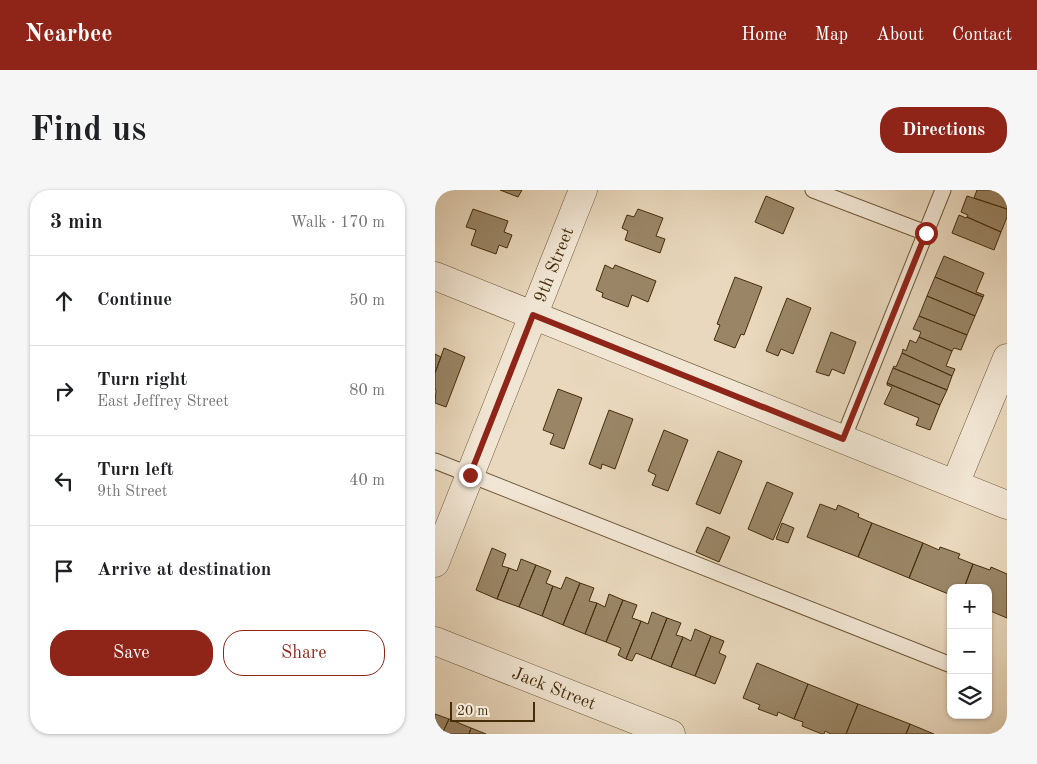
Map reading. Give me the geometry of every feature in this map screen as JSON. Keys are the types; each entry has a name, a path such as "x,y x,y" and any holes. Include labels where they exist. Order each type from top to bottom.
{"street":[{"name":"9th Street","path":"435,563 583,190"},
{"path":"435,276 1007,505"},
{"path":"955,484 1007,358"},
{"name":"Jack Street","path":"435,641 671,734"}],"lane":[{"path":"813,190 926,233"},
{"path":"843,439 943,190"},
{"path":"435,461 947,663"}],"building":[{"path":"500,190 522,190 518,197"},
{"path":"977,190 1007,190 1007,209 974,198"},
{"path":"766,196 794,208 783,234 755,222"},
{"path":"967,196 1007,209 1007,217 1001,232 967,217 968,215 961,212"},
{"path":"473,209 508,221 504,232 512,235 507,248 499,245 496,254 471,245 476,230 466,227"},
{"path":"638,209 663,218 656,236 665,239 660,253 625,240 628,231 622,228 627,215 634,217"},
{"path":"959,215 1001,232 994,250 952,233"},
{"path":"944,256 984,273 976,292 984,295 983,297 935,277"},
{"path":"605,265 613,269 615,265 656,281 648,302 632,295 628,307 602,297 603,293 596,290"},
{"path":"735,277 762,287 744,335 741,334 735,348 714,340 720,325 717,324"},
{"path":"935,277 983,297 975,316 927,296"},
{"path":"927,296 975,316 967,335 919,316"},
{"path":"787,298 811,308 793,354 781,349 778,356 766,351"},
{"path":"919,316 967,335 961,350 954,348 952,351 919,337 921,332 913,329"},
{"path":"831,332 856,342 844,374 832,369 829,376 816,372"},
{"path":"919,337 952,351 946,366 955,369 952,376 902,353 903,349 906,351 910,340 916,343"},
{"path":"444,348 465,357 446,407 435,403 435,373"},
{"path":"902,353 952,376 947,390 893,368 894,366 896,367"},
{"path":"435,354 441,357 435,373"},
{"path":"893,368 947,390 940,405 887,383"},
{"path":"887,383 940,405 930,430 916,425 919,418 884,404 892,387 887,385"},
{"path":"558,389 582,398 564,449 550,444 554,434 543,430"},
{"path":"609,410 633,419 615,469 602,464 601,469 589,464"},
{"path":"664,430 688,440 668,491 652,485 656,475 648,471"},
{"path":"718,451 742,461 720,514 696,504"},
{"path":"767,482 793,493 773,540 748,529"},
{"path":"820,504 836,510 838,505 859,514 858,517 872,523 858,557 807,537"},
{"path":"782,523 794,528 788,543 776,539"},
{"path":"872,523 923,543 909,578 858,557"},
{"path":"707,527 730,537 719,562 696,552"},
{"path":"923,543 939,550 940,547 960,554 958,558 973,564 966,584 947,584 947,593 909,578"},
{"path":"492,548 506,554 502,566 509,568 497,599 476,590"},
{"path":"521,559 536,565 519,607 497,599 509,568 517,571"},
{"path":"973,564 990,570 991,567 1007,574 1007,618 992,612 992,584 966,584"},
{"path":"536,565 551,571 546,583 553,586 542,616 519,607"},
{"path":"566,577 580,583 563,625 542,616 553,586 561,589"},
{"path":"580,583 594,588 589,601 597,603 585,634 563,625"},
{"path":"609,594 623,600 606,642 585,634 597,603 605,607"},
{"path":"623,600 637,605 632,618 641,621 626,659 618,655 621,648 606,642"},
{"path":"652,612 667,618 651,659 636,653 632,661 626,659 641,621 648,624"},
{"path":"667,618 681,623 676,635 683,637 671,667 651,659"},
{"path":"695,629 711,636 695,676 671,667 683,637 691,641"},
{"path":"711,636 724,641 719,653 726,656 715,684 695,676"},
{"path":"757,663 808,684 794,719 778,712 777,716 758,709 760,705 743,698"},
{"path":"808,684 858,704 846,734 831,734 825,731 822,734 802,726 803,722 794,719"},
{"path":"858,704 910,724 906,734 846,734"},
{"path":"435,714 449,719 442,734 435,734"},
{"path":"449,719 471,728 469,734 442,734"},
{"path":"910,724 934,734 906,734"},
{"path":"471,728 486,734 469,734"}],"route":[{"path":"470,475 533,315 843,439 926,233"}]}
